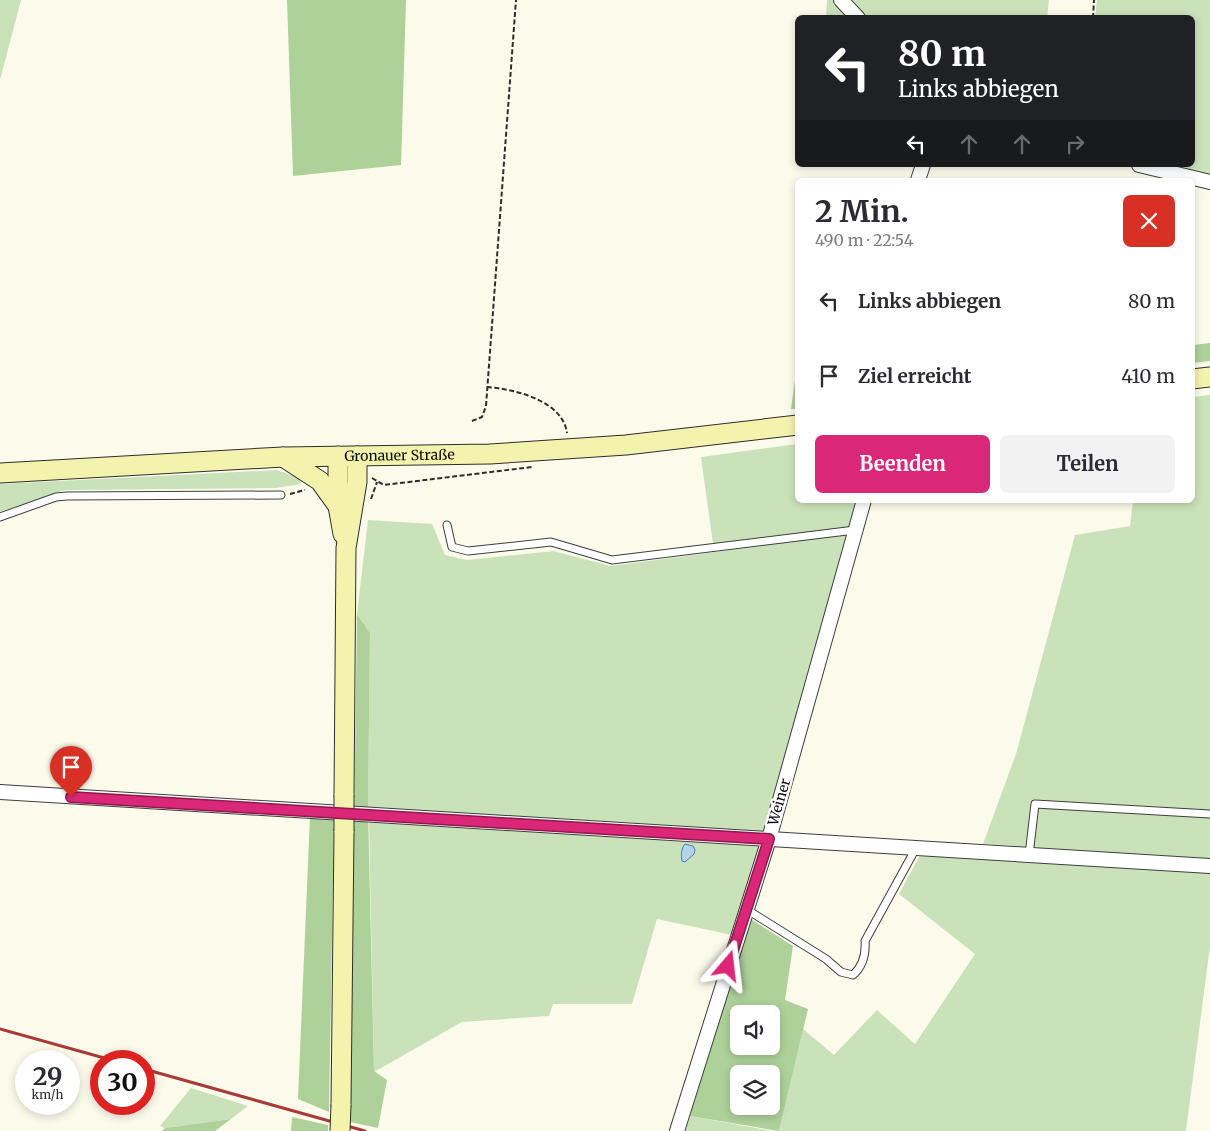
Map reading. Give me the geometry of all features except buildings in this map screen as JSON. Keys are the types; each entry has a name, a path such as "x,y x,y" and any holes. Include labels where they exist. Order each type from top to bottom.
{"main road":[{"path":"1195,379 1210,377"},
{"name":"Gronauer Straße","path":"0,473 283,458 490,454 626,445 795,425"},
{"path":"346,548 338,506 347,456"},
{"path":"340,1131 346,548 357,482 347,456"},
{"path":"283,458 320,481 338,506"}],"street":[{"path":"841,0 855,15"},
{"path":"1147,167 1193,178"},
{"path":"1195,178 1210,182"},
{"name":"Weiner","path":"677,1131 769,839 863,503"},
{"path":"0,792 1210,866"}],"lane":[{"path":"0,517 56,497 67,496 281,495"},
{"path":"446,525 452,547 468,551 551,542 612,560 855,530"},
{"path":"1029,855 1034,804 1210,814"},
{"path":"746,908 826,959 841,972 852,975 859,969 866,953 865,941 916,848"}],"path":[{"path":"472,421 482,417 486,406 516,0"},
{"path":"1092,15 1094,0"},
{"path":"487,387 522,392 556,410 566,428 568,448"}],"green space":[{"path":"0,0 21,0 0,80"},
{"path":"287,0 406,0 401,165 293,176"},
{"path":"827,0 836,0 850,15 826,15"},
{"path":"848,0 1049,0 1047,15 863,15"},
{"path":"1097,0 1210,0 1210,175 1177,167 1195,167 1195,15 1095,15"},
{"path":"1210,343 1210,361 1195,363 1195,345"},
{"path":"795,380 795,409 791,409"},
{"path":"1210,395 1210,859 983,844 1016,754 1075,535 1130,526 1133,503 1195,503 1195,397"},
{"path":"795,444 795,503 858,503 852,528 713,544 701,457"},
{"path":"277,470 299,478 301,484 276,488 65,490 0,512 0,484"},
{"path":"368,520 432,524 445,555 467,560 553,551 611,566 849,534 767,834 368,810 370,633 357,614"},
{"path":"357,614 370,633 368,810 374,1071 387,1080 378,1128 350,1122"},
{"path":"310,816 334,818 329,1112 298,1099"},
{"path":"369,819 760,844 732,935 657,919 632,1004 553,1004 549,1016 462,1022 374,1072"},
{"path":"920,855 1210,872 1210,946 1186,1131 779,1131 803,1029 834,1055 877,1010 915,1044 975,954 899,894"},
{"path":"749,918 793,946 785,1000 808,1009 779,1131 690,1116"},
{"path":"191,1088 248,1106 231,1119 165,1128 160,1126"},
{"path":"690,1116 772,1131 685,1131"},
{"path":"292,1117 328,1125 328,1131 291,1131"},
{"path":"231,1119 215,1131 162,1131 165,1128"}],"water":[{"path":"685,844 693,846 695,850 694,854 685,862 682,861 681,855"}],"railway":[{"path":"0,1029 90,1054"},
{"path":"155,1072 365,1131"}],"route":[{"path":"71,797 769,839 728,966"}]}
